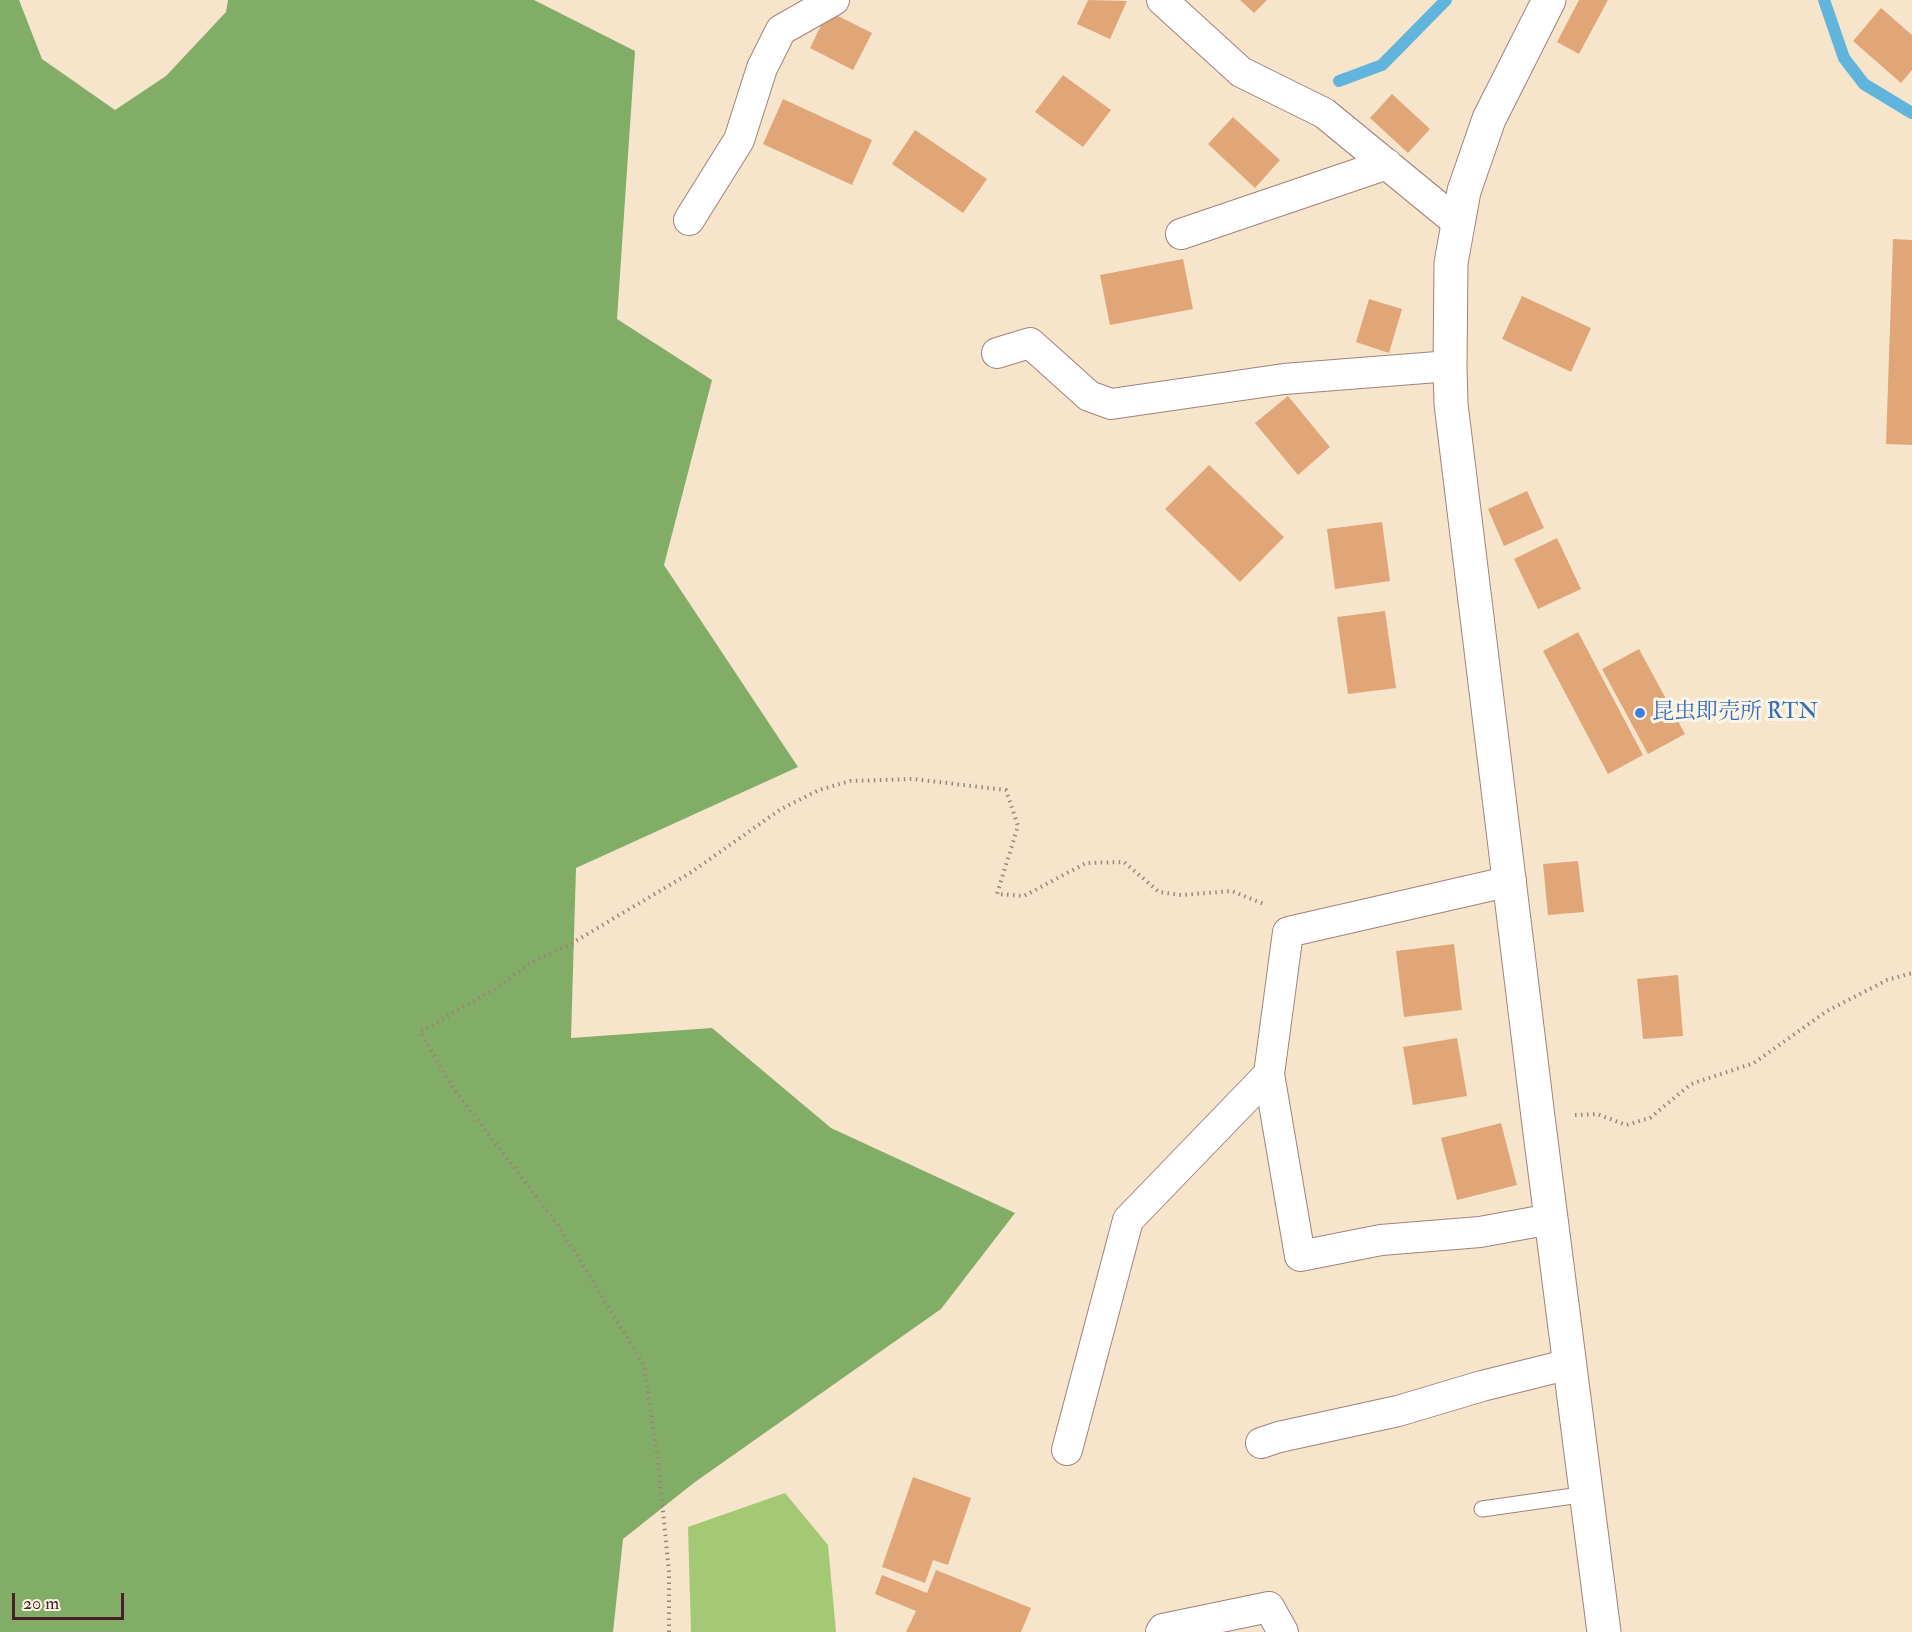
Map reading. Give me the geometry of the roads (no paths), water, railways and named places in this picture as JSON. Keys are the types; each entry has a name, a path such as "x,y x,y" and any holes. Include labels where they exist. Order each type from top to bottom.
{"street":[{"path":"689,220 739,140 762,68 781,30 834,0"},
{"path":"1162,0 1241,72 1324,113 1457,222"},
{"path":"1549,0 1489,118 1464,191 1451,263 1451,404 1538,1117 1604,1632"},
{"path":"1181,234 1387,164"},
{"path":"997,353 1030,344 1089,396 1111,404 1284,379 1450,366"},
{"path":"1511,881 1288,932 1269,1074 1299,1256 1381,1240 1480,1232 1551,1219"},
{"path":"1068,1450 1128,1220 1269,1074"},
{"path":"1261,1443 1398,1411 1482,1386 1570,1364"},
{"path":"1161,1632 1163,1629 1269,1607 1283,1632"}],"lane":[{"path":"1482,1509 1587,1494"}],"waterway":[{"path":"1339,81 1382,65 1446,0"},
{"path":"1824,0 1844,58 1864,84 1912,113"}],"place":[{"name":"昆虫即売所 RTN","path":"1640,713"}]}
